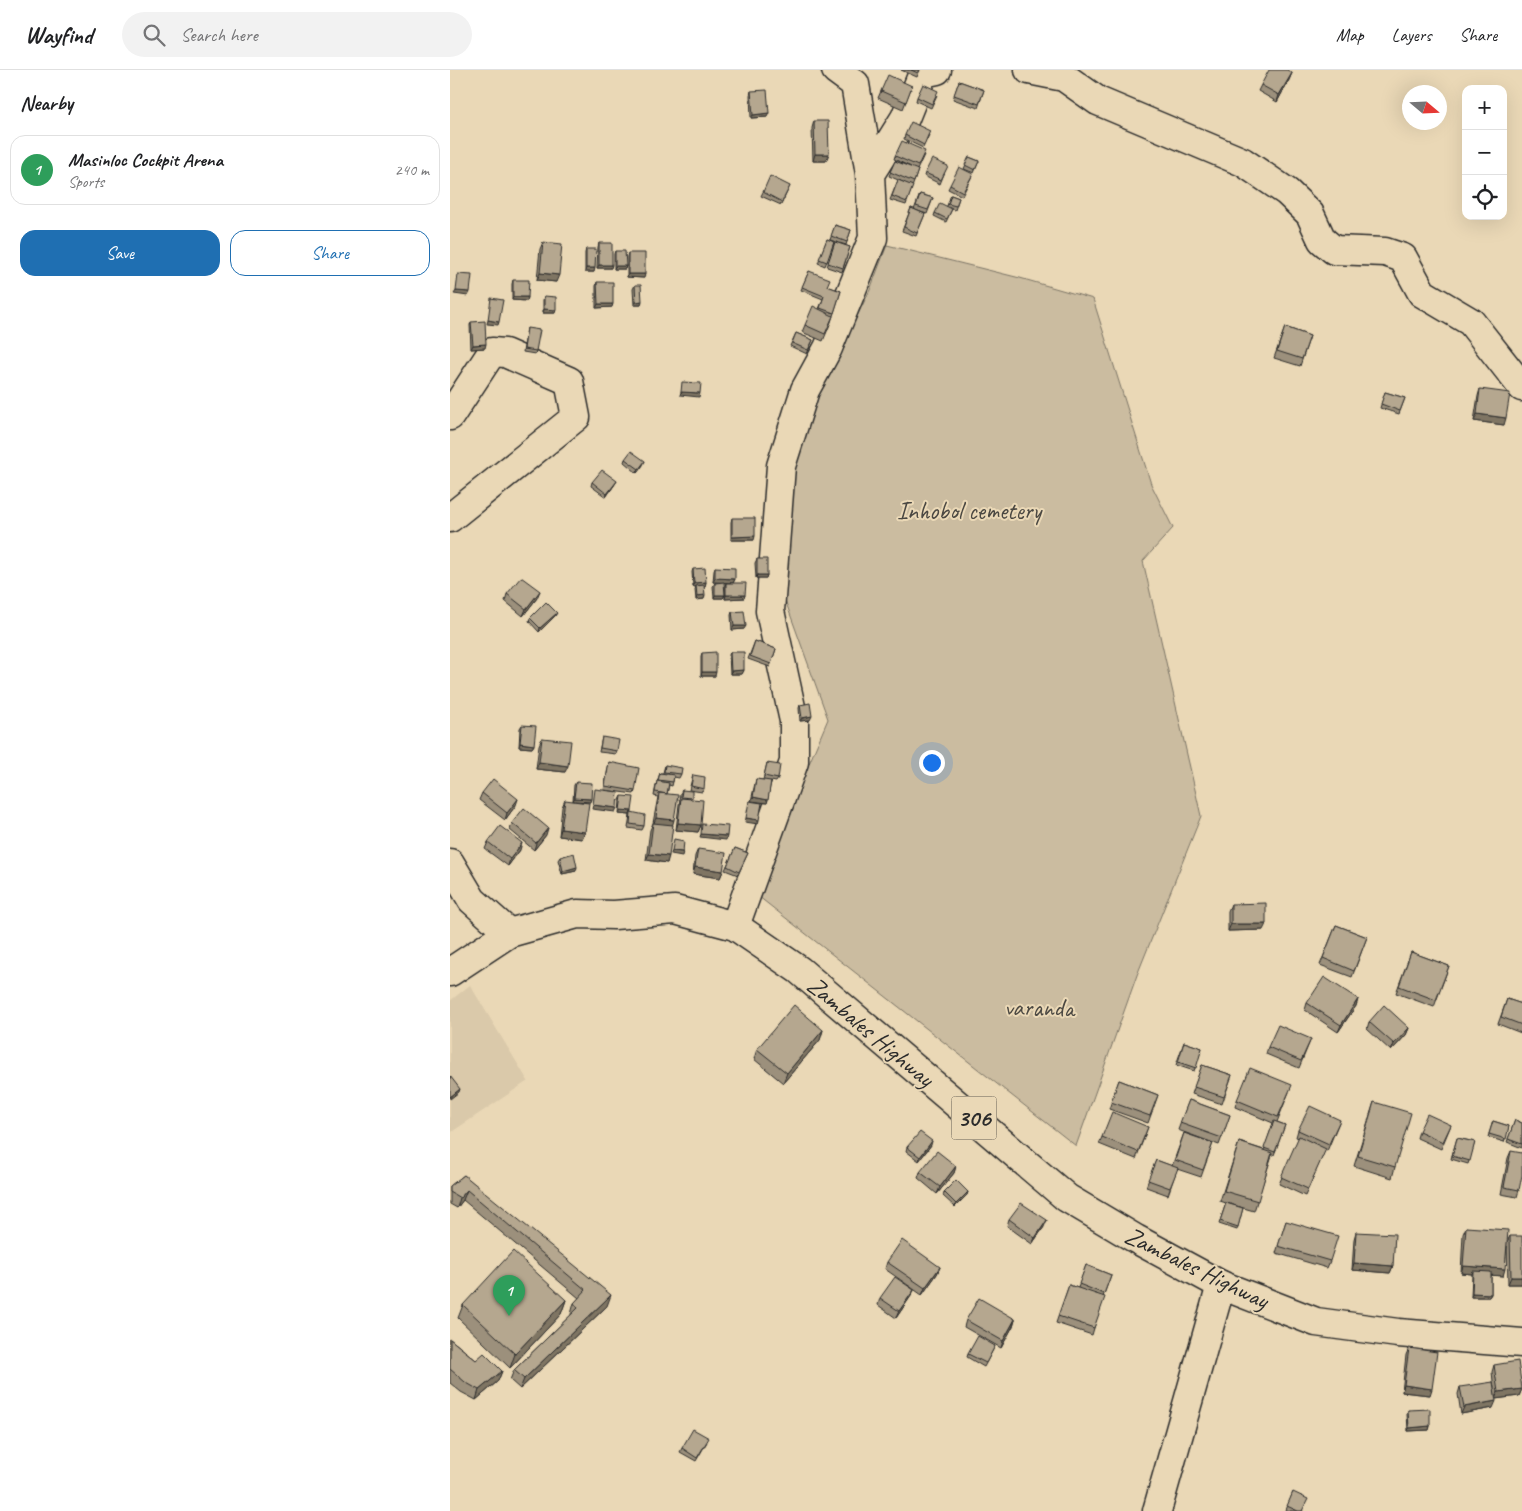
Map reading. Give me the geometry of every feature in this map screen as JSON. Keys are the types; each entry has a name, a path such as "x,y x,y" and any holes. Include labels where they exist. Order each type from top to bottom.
{"street":[{"path":"870,174 905,118 923,73 937,70"},
{"path":"1030,70 1064,77 1098,101 1243,162 1287,192 1310,214 1322,240 1334,250 1385,252 1403,258 1422,293 1471,322 1522,387"},
{"path":"735,926 794,762 794,722 770,611 781,466 805,390 828,348 873,238 870,174 850,75"},
{"path":"450,416 492,352 505,353 569,381 576,417 450,518"},
{"path":"450,863 472,900 509,933"},
{"name":"Zambales Highway","path":"450,972 509,933 578,914 614,915 675,910 735,926 799,970 1067,1198 1136,1240 1221,1285 1316,1322 1398,1333 1522,1343"},
{"path":"1157,1511 1221,1285"}],"shaded area":[{"path":"470,985 528,1081 450,1133 450,1001"}],"green space":[{"name":"Inhobol cemetery","path":"887,245 1020,278 1093,299 1151,484 1173,528 1143,561 1201,816 1137,975 1076,1146 754,893 828,719 776,575 799,433 870,290"}],"building":[{"path":"1269,70 1287,70 1292,73 1279,95 1261,85"},
{"path":"888,75 912,86 906,102 881,91"},
{"path":"959,81 984,90 979,104 954,95"},
{"path":"923,84 938,91 932,104 917,97"},
{"path":"767,90 769,113 753,115 751,91"},
{"path":"814,121 828,121 829,154 815,154"},
{"path":"911,122 930,131 924,145 905,135"},
{"path":"902,141 925,151 918,166 895,156"},
{"path":"969,157 979,161 975,170 965,165"},
{"path":"932,159 948,166 941,180 925,173"},
{"path":"895,161 918,170 914,182 890,172"},
{"path":"959,167 973,174 963,192 950,185"},
{"path":"770,176 790,186 782,202 763,192"},
{"path":"898,180 913,186 907,202 892,196"},
{"path":"920,194 933,198 928,210 916,206"},
{"path":"951,195 959,198 956,206 948,204"},
{"path":"940,203 952,209 947,219 935,213"},
{"path":"911,208 925,214 917,233 904,227"},
{"path":"835,225 851,230 847,242 831,236"},
{"path":"827,239 834,242 827,262 819,259"},
{"path":"543,242 562,244 559,275 540,273"},
{"path":"835,242 850,247 843,268 828,263"},
{"path":"599,243 612,243 612,265 599,265"},
{"path":"586,249 596,249 595,268 586,268"},
{"path":"615,251 625,251 626,266 615,266"},
{"path":"628,253 645,253 645,274 628,274"},
{"path":"809,271 830,279 827,286 841,291 834,313 820,308 824,296 802,287"},
{"path":"458,274 472,275 470,292 456,291"},
{"path":"513,280 529,280 528,297 513,297"},
{"path":"597,282 613,282 613,304 598,304"},
{"path":"635,285 641,285 642,301 636,302"},
{"path":"544,296 556,297 556,310 544,309"},
{"path":"491,298 503,300 499,322 488,320"},
{"path":"813,306 833,316 825,334 805,325"},
{"path":"485,321 486,344 473,345 471,322"},
{"path":"1285,327 1310,336 1302,359 1277,351"},
{"path":"527,328 540,330 536,351 524,349"},
{"path":"796,333 813,340 808,350 792,343"},
{"path":"682,382 701,383 700,393 681,392"},
{"path":"1480,389 1510,393 1506,418 1477,414"},
{"path":"1385,392 1405,398 1400,411 1381,404"},
{"path":"631,451 645,461 639,469 625,459"},
{"path":"602,470 617,481 607,494 592,482"},
{"path":"732,518 755,518 755,536 732,537"},
{"path":"757,559 767,559 767,575 757,575"},
{"path":"715,567 735,568 735,579 715,578"},
{"path":"705,568 706,582 694,583 693,569"},
{"path":"521,577 540,591 526,609 507,594"},
{"path":"724,582 725,595 715,595 715,583"},
{"path":"726,583 746,583 745,595 726,595"},
{"path":"704,585 705,595 697,596 696,586"},
{"path":"546,602 557,613 540,628 530,618"},
{"path":"744,611 746,626 734,626 732,612"},
{"path":"755,641 776,649 771,664 750,656"},
{"path":"716,652 716,672 702,672 702,653"},
{"path":"730,652 744,652 744,670 731,671"},
{"path":"810,703 812,716 802,718 800,705"},
{"path":"522,725 536,726 534,745 520,743"},
{"path":"602,737 619,740 617,751 600,748"},
{"path":"542,738 571,741 568,766 539,762"},
{"path":"609,762 639,768 635,791 605,786"},
{"path":"767,763 780,765 778,779 764,776"},
{"path":"665,765 682,768 681,774 664,772"},
{"path":"660,773 674,775 673,782 658,780"},
{"path":"693,775 705,777 704,789 691,786"},
{"path":"493,779 518,799 507,813 482,793"},
{"path":"756,779 771,781 768,800 753,797"},
{"path":"657,781 669,783 667,794 655,792"},
{"path":"576,782 592,783 591,799 574,798"},
{"path":"595,789 618,792 617,808 593,805"},
{"path":"682,790 692,791 692,798 681,797"},
{"path":"659,793 678,795 674,820 656,818"},
{"path":"622,796 634,797 632,811 620,810"},
{"path":"681,798 703,800 701,825 678,823"},
{"path":"565,800 589,803 585,832 561,829"},
{"path":"749,801 762,803 759,820 746,818"},
{"path":"524,808 548,828 536,843 512,823"},
{"path":"631,812 645,815 644,826 630,824"},
{"path":"653,823 673,825 669,856 649,854"},
{"path":"702,824 728,826 727,836 701,834"},
{"path":"500,826 522,843 510,859 488,842"},
{"path":"674,839 684,841 683,852 672,851"},
{"path":"735,848 748,853 739,872 727,866"},
{"path":"698,849 726,853 723,871 695,867"},
{"path":"574,853 577,867 563,871 560,857"},
{"path":"1266,903 1266,924 1231,924 1231,904"},
{"path":"1336,925 1367,937 1354,971 1323,958"},
{"path":"1411,952 1449,966 1436,1000 1399,986"},
{"path":"1324,977 1358,999 1341,1025 1307,1003"},
{"path":"1507,999 1522,1004 1522,1025 1501,1017"},
{"path":"794,1005 823,1030 787,1073 757,1049"},
{"path":"1384,1005 1409,1028 1394,1044 1369,1022"},
{"path":"1278,1025 1311,1039 1301,1061 1268,1047"},
{"path":"1184,1042 1202,1048 1196,1068 1178,1062"},
{"path":"1202,1065 1232,1075 1224,1097 1194,1087"},
{"path":"1250,1068 1292,1085 1278,1117 1237,1100"},
{"path":"450,1076 460,1089 450,1097"},
{"path":"1119,1080 1158,1095 1150,1116 1111,1102"},
{"path":"1189,1100 1230,1115 1222,1138 1180,1123"},
{"path":"1374,1102 1411,1113 1395,1167 1358,1156"},
{"path":"1310,1106 1340,1120 1329,1144 1298,1130"},
{"path":"1112,1112 1148,1127 1138,1152 1102,1137"},
{"path":"1427,1114 1451,1125 1443,1142 1419,1131"},
{"path":"1515,1120 1522,1123 1522,1144 1508,1139"},
{"path":"1274,1121 1285,1125 1275,1152 1264,1148"},
{"path":"1493,1121 1509,1126 1506,1139 1489,1134"},
{"path":"920,1132 932,1141 920,1157 907,1147"},
{"path":"1184,1133 1213,1143 1203,1170 1175,1160"},
{"path":"1299,1136 1326,1149 1308,1189 1281,1177"},
{"path":"1457,1138 1475,1142 1470,1161 1452,1156"},
{"path":"1239,1142 1272,1153 1258,1201 1224,1191"},
{"path":"937,1151 956,1166 940,1187 920,1172"},
{"path":"1511,1151 1522,1153 1522,1175 1519,1190 1504,1187"},
{"path":"1156,1160 1178,1168 1170,1188 1148,1180"},
{"path":"464,1175 611,1295 524,1379 514,1370 578,1308 574,1303 586,1290 467,1190 460,1198 450,1192 450,1186"},
{"path":"956,1180 968,1192 956,1204 944,1192"},
{"path":"1021,1203 1047,1220 1035,1238 1009,1219"},
{"path":"1226,1203 1243,1208 1238,1227 1220,1221"},
{"path":"1286,1221 1338,1236 1330,1261 1278,1246"},
{"path":"1466,1227 1508,1230 1505,1269 1463,1266"},
{"path":"1356,1232 1395,1234 1393,1266 1354,1263"},
{"path":"1510,1236 1522,1236 1522,1277 1511,1277"},
{"path":"902,1240 940,1267 925,1288 887,1262"},
{"path":"513,1251 566,1300 515,1354 463,1305"},
{"path":"1086,1265 1111,1275 1104,1294 1079,1284"},
{"path":"1473,1271 1491,1272 1491,1294 1472,1293"},
{"path":"895,1277 914,1290 899,1311 880,1298"},
{"path":"1069,1285 1105,1297 1094,1328 1058,1316"},
{"path":"979,1298 1015,1319 1003,1341 966,1320"},
{"path":"978,1336 995,1346 986,1363 968,1354"},
{"path":"450,1339 476,1360 484,1353 502,1371 479,1390 465,1382 450,1369"},
{"path":"1409,1348 1437,1352 1432,1389 1404,1385"},
{"path":"1518,1361 1522,1389 1498,1392 1494,1365"},
{"path":"1493,1382 1496,1401 1464,1407 1460,1387"},
{"path":"1430,1409 1430,1426 1409,1428 1408,1410"},
{"path":"693,1429 709,1438 697,1458 682,1448"},
{"path":"1293,1492 1308,1499 1302,1511 1287,1506"}],"place":[{"name":"Masinloc Cockpit Arena","path":"509,1316"}],"park label":[{"name":"varanda","path":"1039,1007"}]}
